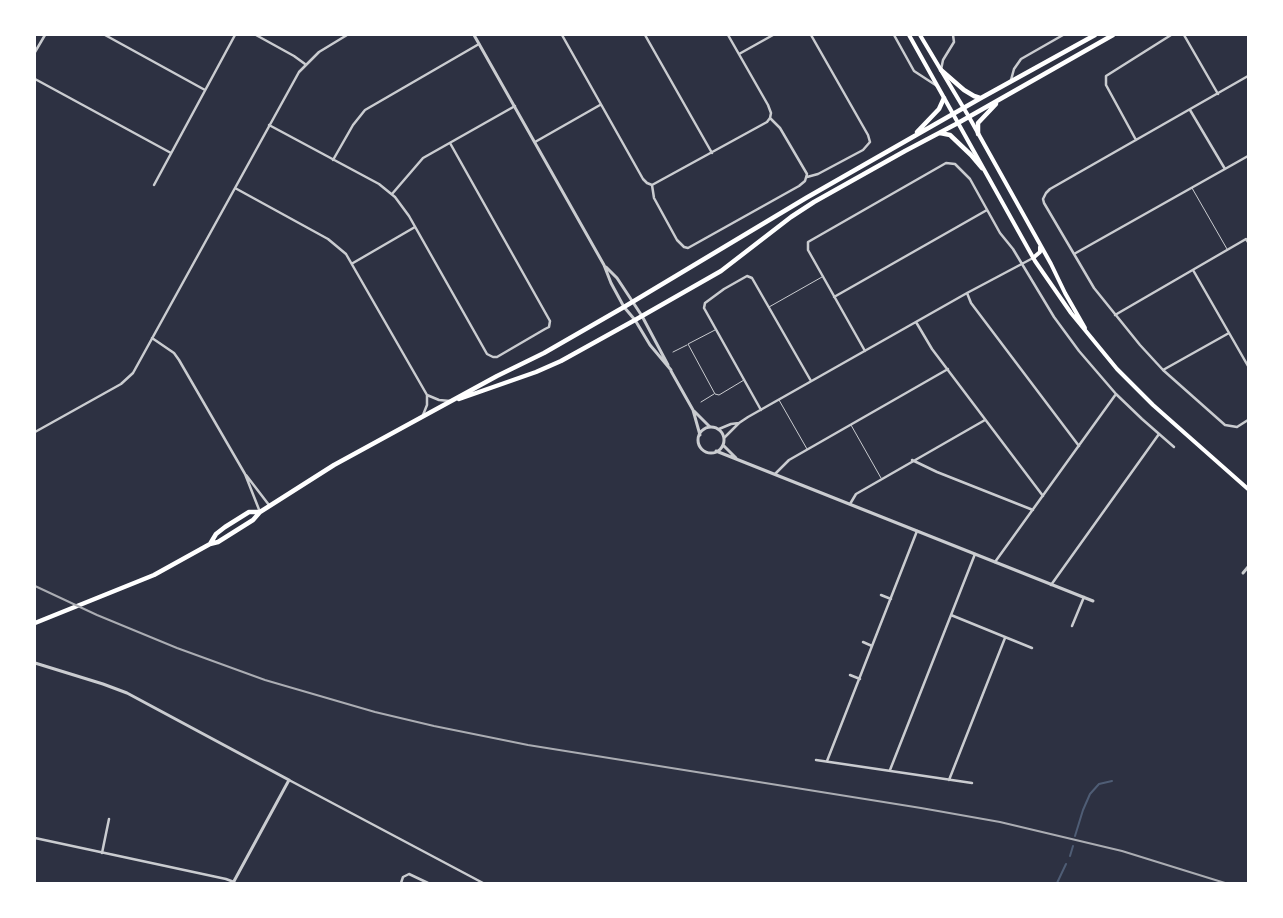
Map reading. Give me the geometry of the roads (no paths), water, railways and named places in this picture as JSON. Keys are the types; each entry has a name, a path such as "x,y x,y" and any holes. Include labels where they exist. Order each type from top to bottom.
{"main road":[{"path":"909,35 1033,258 1071,313 1117,369 1153,405 1248,489"},
{"path":"920,35 964,108 1065,293 1093,340"},
{"path":"35,623 154,575 210,544 218,542 253,520 269,505 334,465 632,303 806,198 1095,35"},
{"path":"450,401 560,361 635,320 721,271 791,217 814,202 1113,35"},
{"path":"941,70 964,90 981,98"},
{"path":"910,138 939,109 944,98"},
{"path":"978,134 977,126 980,120 1003,98"},
{"path":"940,133 950,135 982,168"},
{"path":"1033,258 1040,252 1040,245"},
{"path":"210,544 216,534 250,512 260,512"}],"street":[{"path":"35,52 44,35"},
{"path":"105,35 206,90"},
{"path":"154,185 235,35"},
{"path":"256,35 305,64"},
{"path":"35,432 121,384 137,368 297,75 305,64 319,52 347,35"},
{"path":"474,35 604,265 624,307 635,320 650,345 671,370"},
{"path":"562,35 643,179 646,184 652,185 767,122 770,118 771,113 768,105 728,35"},
{"path":"645,35 712,153"},
{"path":"739,54 773,35"},
{"path":"652,185 654,198 677,240 684,247 688,248 798,186 807,177 818,174 863,150 870,142 868,136 811,35"},
{"path":"894,35 914,71 937,86"},
{"path":"941,70 943,60 954,42 953,35"},
{"path":"1011,82 1014,69 1021,59 1063,35"},
{"path":"1136,140 1106,85 1106,76 1171,35"},
{"path":"1184,35 1218,94"},
{"path":"334,160 353,125 365,110 479,44"},
{"path":"1248,76 1050,189 1044,196 1044,203 1094,288 1163,370 1225,425 1237,427 1248,420"},
{"path":"35,79 171,153"},
{"path":"535,142 600,105"},
{"path":"392,194 424,158 515,106"},
{"path":"1190,110 1225,169"},
{"path":"770,118 780,128 805,170 807,177"},
{"path":"269,125 379,184 392,194 402,205 489,356 493,357 549,327 550,321 450,143"},
{"path":"1074,254 1248,156"},
{"path":"865,351 808,250 807,244 810,240 946,163 955,164 970,179 1000,233 1011,245 1054,317 1079,351 1116,394 1174,447"},
{"path":"235,188 338,245 353,263 427,395 427,405 421,417"},
{"path":"834,297 987,210"},
{"path":"353,263 415,228"},
{"path":"1115,315 1246,239 1248,242"},
{"path":"716,452 723,445 724,438 739,423 967,293 1033,258"},
{"path":"604,265 616,278 651,331 693,410 700,435"},
{"path":"1193,270 1248,366"},
{"path":"761,410 705,311 705,303 724,289 747,276 754,280 811,382"},
{"path":"967,293 971,303 1078,446"},
{"path":"916,322 923,335 985,420 1043,496"},
{"path":"1163,370 1229,333"},
{"path":"152,338 167,347 179,360 245,474 269,505"},
{"path":"774,475 789,460 948,369"},
{"path":"996,562 1116,394"},
{"path":"427,395 439,400 450,401"},
{"path":"693,410 710,427 719,430 724,438"},
{"path":"850,504 856,494 881,478 985,420"},
{"path":"719,430 731,424 739,423"},
{"path":"710,427 704,429 700,435 701,447 706,451 736,458 774,475 1093,601"},
{"path":"1051,585 1159,434"},
{"path":"723,445 736,458"},
{"path":"912,460 937,472 1033,510"},
{"path":"245,474 260,512"},
{"path":"827,761 917,531"},
{"path":"890,770 975,554"},
{"path":"1243,573 1248,567"},
{"path":"881,595 891,599"},
{"path":"1072,626 1084,598"},
{"path":"951,615 1032,648"},
{"path":"949,780 1005,638"},
{"path":"863,642 872,646"},
{"path":"35,662 128,693 483,883"},
{"path":"850,675 860,678"},
{"path":"816,760 972,784"},
{"path":"35,838 226,879 234,883 289,780"},
{"path":"102,853 110,819"},
{"path":"401,883 406,875 412,875 428,883"}],"lane":[{"path":"1192,188 1227,250"},
{"path":"769,307 823,276"},
{"path":"673,352 715,329"},
{"path":"688,344 715,394"},
{"path":"701,402 715,394 719,395 744,380"},
{"path":"779,400 808,449"},
{"path":"850,425 881,478"}],"waterway":[{"path":"1075,836 1090,794 1099,784 1112,781"},
{"path":"1070,856 1073,846"},
{"path":"1057,883 1066,864"}],"railway":[{"path":"35,586 97,615 177,648 265,680 375,712 528,745 1000,822 1122,851 1225,883"}]}
